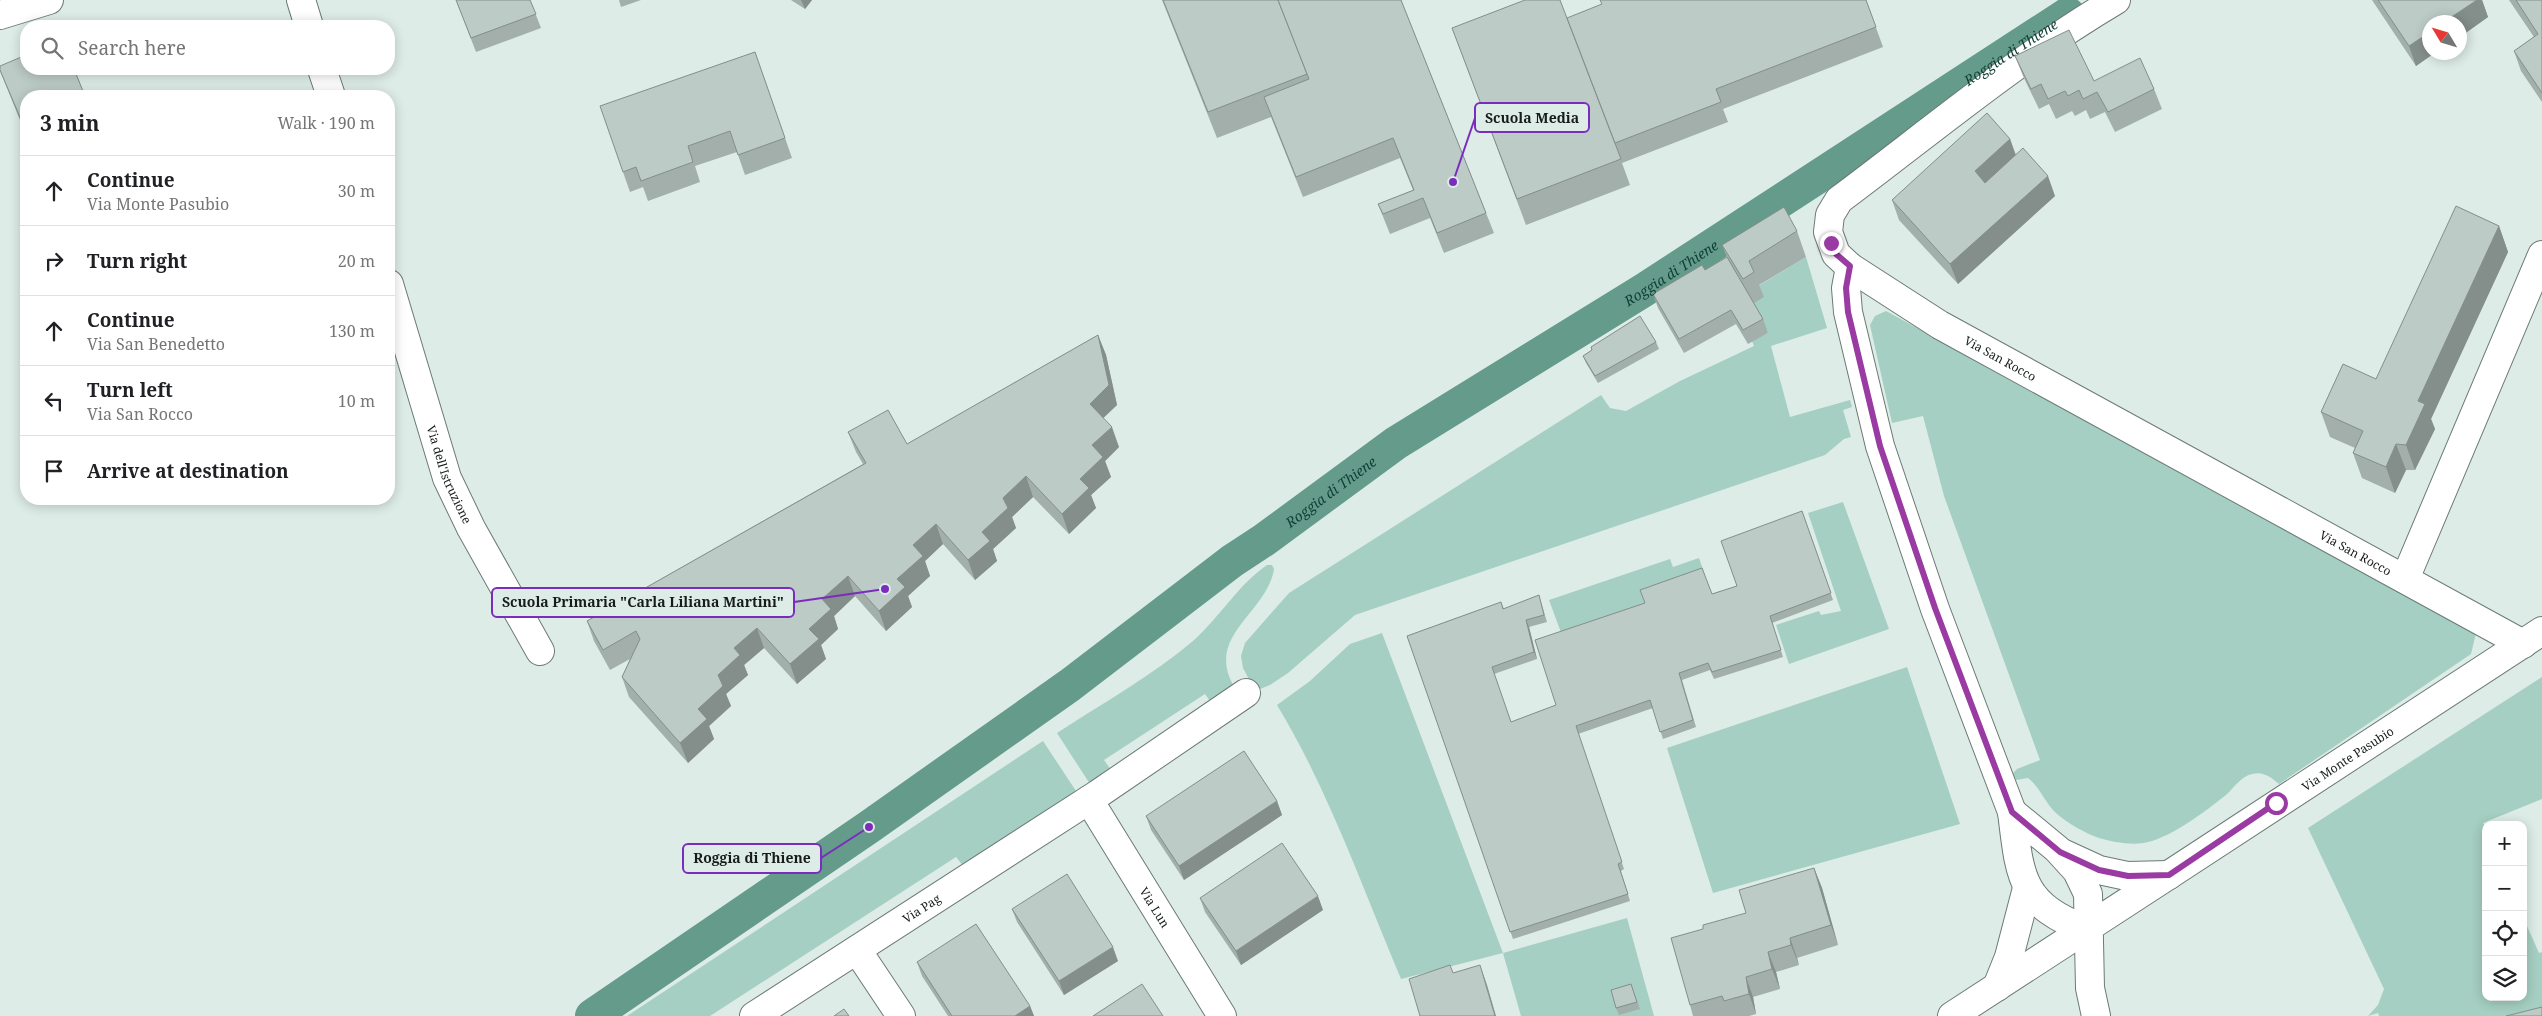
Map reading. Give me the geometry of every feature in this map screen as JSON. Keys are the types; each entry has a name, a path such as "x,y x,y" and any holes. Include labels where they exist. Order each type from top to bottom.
{"street":[{"path":"0,15 49,0"},
{"path":"301,0 307,20"},
{"name":"Via San Rocco","path":"2116,0 2075,24 2009,71 1838,200 1830,215 1828,232 1836,254 1850,266 1940,325 2405,579 2532,638"},
{"path":"324,75 328,90"},
{"path":"2405,579 2542,255"},
{"path":"1850,266 1846,288 1848,312 1880,446 1935,608 2012,812 2019,865 2027,888 2042,906 2061,920 2087,930"},
{"name":"Via dell'Istruzione","path":"395,304 447,478 471,528 540,651"},
{"name":"Via Monte Pasubio","path":"1952,1016 2087,930 2532,638"},
{"name":"Via Pag","path":"754,1016 1089,800 1246,693"},
{"name":"Via Lun","path":"1089,800 1222,1016"},
{"path":"2012,812 2060,852 2077,871 2088,894 2087,930 2090,988 2096,1016"},
{"path":"2060,852 2099,870 2128,876 2169,875"},
{"path":"1997,987 2009,957 2027,888"},
{"path":"857,950 901,1016"}],"green space":[{"path":"1806,257 1827,328 1771,346 1790,417 1850,400 1852,407 1843,410 1851,437 1844,439 1825,455 1355,615 1288,673 1270,685 1255,691 1243,668 1241,656 1245,643 1289,593 1601,395 1610,408 1626,411 1680,381 1754,346 1752,341 1768,333 1752,304 1758,286"},
{"path":"1886,311 2476,633 2471,654 2279,784 2263,774 2248,775 2226,795 2199,815 2158,839 2130,844 2099,838 2076,827 2056,813 2028,778 2016,780 2013,773 2017,769 2040,760 1944,496 1923,416 1892,423 1870,325 1875,316"},
{"path":"1843,502 1889,629 1789,664 1776,625 1819,611 1821,615 1841,611 1808,513"},
{"path":"1699,558 1705,575 1647,610 1563,638 1549,600 1670,559 1673,567"},
{"path":"1267,565 1272,565 1274,569 1269,585 1231,639 1227,654 1227,670 1235,688 1212,704 1205,694 1104,760 1111,770 1090,784 1057,733 1144,678 1177,654 1203,632 1247,582"},
{"path":"1382,633 1503,953 1401,979 1329,805 1296,738 1277,705 1310,681 1350,644"},
{"path":"1907,667 1960,824 1713,893 1667,748"},
{"path":"2542,677 2542,799 2488,821 2482,821 2482,1001 2527,1001 2527,926 2539,953 2542,952 2542,1013 2531,1016 2379,1016 2378,1013 2368,1016 2378,1005 2384,989 2308,828"},
{"path":"1043,741 1076,791 964,867 956,857 710,1016 627,1016"},
{"path":"1627,918 1654,1016 1521,1016 1503,953"}],"building":[{"path":"456,0 530,0 536,14 471,38"},
{"path":"1163,0 1278,0 1307,74 1208,112"},
{"path":"1278,0 1401,0 1486,213 1437,233 1423,198 1383,214 1378,204 1414,190 1393,138 1296,177 1264,97 1309,79"},
{"path":"1525,0 1560,0 1621,159 1517,199 1452,28"},
{"path":"1600,0 1866,0 1876,27 1716,89 1721,102 1615,143 1567,18 1602,4"},
{"path":"2378,0 2477,0 2454,15 2422,15 2422,37 2409,46"},
{"path":"2516,0 2542,0 2542,93 2514,51 2538,34"},
{"path":"2069,30 2094,81 2140,58 2154,89 2108,112 2097,92 2083,99 2079,90 2068,96 2065,91 2048,99 2041,84 2031,89 2015,56"},
{"path":"755,52 785,138 738,155 730,131 688,146 693,162 641,181 636,167 623,172 600,106"},
{"path":"20,58 20,75 76,75 83,90 20,90 20,117 0,66"},
{"path":"1987,113 2010,139 1975,171 1985,183 2023,148 2048,176 1950,264 1892,200"},
{"path":"2456,206 2499,226 2418,401 2425,404 2406,445 2396,444 2386,467 2353,453 2363,431 2321,412 2343,364 2376,379"},
{"path":"1784,207 1797,231 1749,261 1754,272 1743,279 1722,245"},
{"path":"1727,257 1763,319 1743,330 1731,310 1679,339 1653,294 1702,265 1705,270"},
{"path":"1640,316 1656,342 1595,376 1583,356 1592,350 1591,347"},
{"path":"1098,335 1109,385 1090,404 1112,427 1092,445 1103,457 1080,479 1089,488 1062,514 1026,476 1003,498 1008,508 982,532 990,541 968,560 936,524 913,545 923,556 897,579 905,587 879,611 848,576 822,599 831,609 809,629 819,639 790,664 757,628 734,648 740,655 718,675 723,686 698,709 707,719 680,743 622,677 640,639 636,631 603,650 587,621 866,463 848,432 888,410 907,444"},
{"path":"1802,511 1831,593 1770,616 1781,650 1712,672 1708,663 1679,673 1693,720 1660,732 1650,700 1576,726 1622,862 1618,864 1628,894 1510,932 1407,636 1501,602 1503,609 1539,595 1544,615 1526,620 1534,652 1492,667 1511,722 1556,705 1535,640 1645,603 1640,590 1702,568 1712,594 1737,586 1721,541"},
{"path":"1244,751 1277,801 1179,866 1146,816"},
{"path":"1282,843 1318,896 1236,951 1200,898"},
{"path":"1814,868 1831,925 1790,938 1791,945 1768,952 1772,969 1746,977 1749,994 1724,1001 1722,996 1690,1005 1671,938 1703,929 1703,925 1746,913 1739,890"},
{"path":"1067,874 1113,947 1059,981 1012,909"},
{"path":"976,924 1030,1006 1015,1016 952,1016 917,962"},
{"path":"1450,965 1453,973 1480,965 1495,1016 1420,1016 1409,979"},
{"path":"1142,984 1163,1016 1093,1016"},
{"path":"1631,984 1637,1002 1616,1008 1611,990"},
{"path":"2542,1007 2542,1016 2506,1016"},
{"path":"844,1009 849,1016 834,1016"}],"waterway":[{"name":"Roggia di Thiene","path":"592,1016 869,827 1070,685 1232,561 1264,540 1396,443 1644,290 2068,14"}],"place":[{"name":"Scuola Media","path":"1453,182"},
{"name":"Scuola Primaria \"Carla Liliana Martini\"","path":"885,589"},
{"name":"Roggia di Thiene","path":"869,827"}],"route":[{"path":"1831,243 1836,254 1850,266 1846,288 1848,312 1880,446 1935,608 2012,812 2060,852 2099,870 2128,876 2169,875 2276,803"}]}
